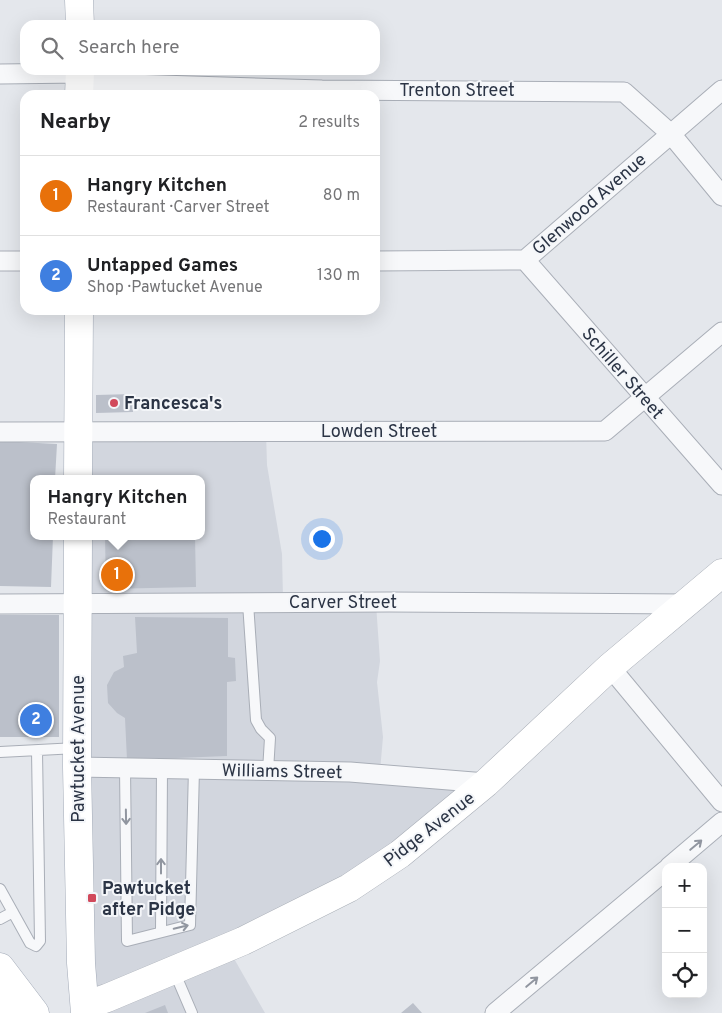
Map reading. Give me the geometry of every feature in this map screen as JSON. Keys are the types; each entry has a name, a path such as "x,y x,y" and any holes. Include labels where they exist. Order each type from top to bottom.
{"street":[{"path":"80,0 80,20"},
{"name":"Trenton Street","path":"0,74 97,83 322,90"},
{"name":"Trenton Street","path":"380,90 624,92 671,134 722,196"},
{"name":"Glenwood Avenue","path":"380,261 525,260 722,90"},
{"name":"Schiller Street","path":"525,260 722,485"},
{"path":"0,261 20,261"},
{"path":"78,315 78,475"},
{"name":"Lowden Street","path":"0,432 605,431 722,332"},
{"name":"Pawtucket Avenue","path":"78,540 77,757 81,962 75,992 78,1011"},
{"name":"Pidge Avenue","path":"78,1011 112,1003 174,970 243,941 349,888 400,854 486,783 610,667 722,573"},
{"name":"Carver Street","path":"0,604 685,604"},
{"path":"610,667 722,802"},
{"name":"Williams Street","path":"77,757 125,768 350,772 486,783"},
{"path":"674,863 722,822"},
{"path":"495,1013 662,873"},
{"path":"0,967 35,1013"},
{"path":"0,988 10,1013"}],"lane":[{"path":"248,603 256,720 261,729 270,738 268,771"},
{"path":"0,752 37,751 77,757"},
{"path":"0,889 30,943 36,946 40,941 37,751"},
{"path":"125,768 127,940 190,925 194,769"},
{"path":"161,932 162,768"},
{"path":"0,920 13,912"},
{"path":"174,970 192,1013"}],"shaded area":[{"path":"266,432 267,465 282,554 283,599 376,604 380,661 377,682 383,737 380,771 477,781 398,853 228,948 265,1013 74,1013 81,540 205,540 205,475 81,475 81,435"}],"building":[{"name":"Francesca's","path":"133,394 133,412 96,413 96,395"},
{"path":"0,441 57,444 55,475 30,475 30,540 53,540 51,587 0,586"},
{"path":"105,540 195,540 196,587 106,589"},
{"path":"0,615 59,615 59,737 0,737"},
{"path":"135,617 228,618 228,657 235,658 236,681 227,682 227,756 127,760 125,718 117,713 108,703 107,685 114,672 124,667 123,656 137,653"},
{"path":"413,1003 422,1013 401,1013"},
{"path":"165,1005 168,1013 145,1013"}],"place":[{"name":"Francesca's","path":"114,403"},
{"name":"Hangry Kitchen","path":"117,575"},
{"name":"Untapped Games","path":"36,720"},
{"name":"Pawtucket after Pidge","path":"92,898"}]}
